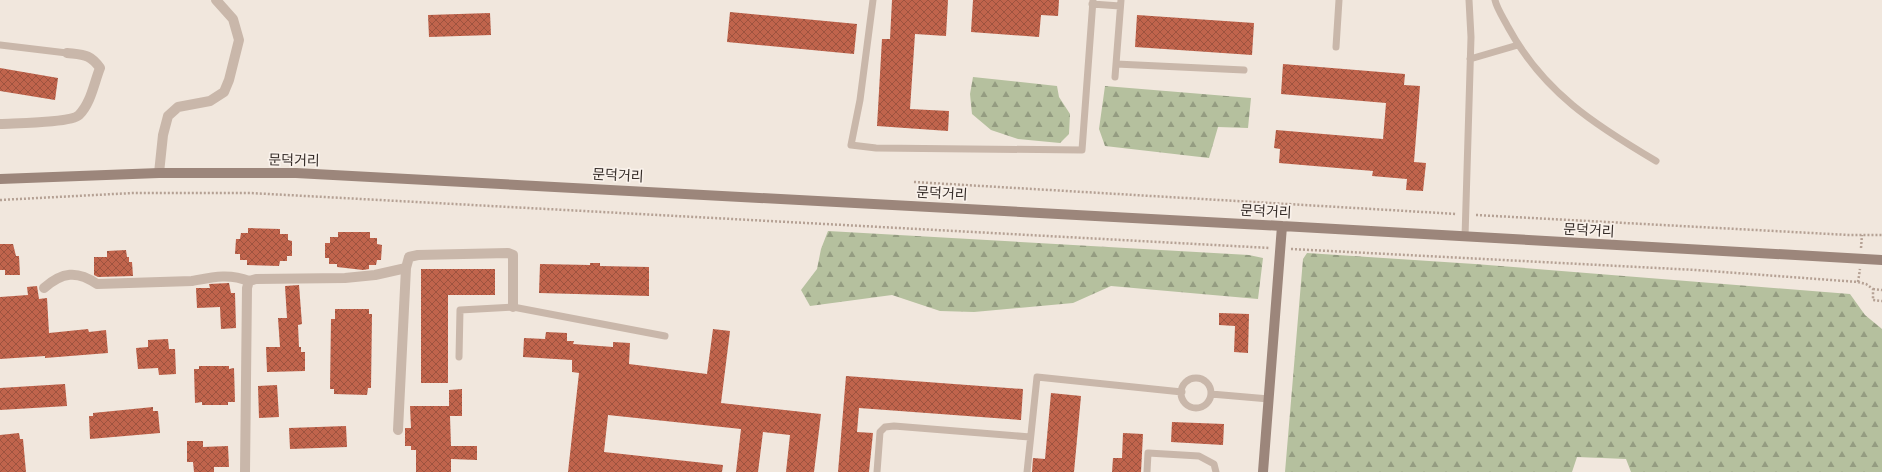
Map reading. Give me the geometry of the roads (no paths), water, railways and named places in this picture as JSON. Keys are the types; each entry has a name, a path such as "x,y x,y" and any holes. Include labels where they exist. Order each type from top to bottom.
{"main road":[{"name":"문덕거리","path":"0,179 159,173 319,174 1882,260"},
{"path":"1263,472 1282,226"}],"street":[{"path":"159,173 163,135 168,116 178,107 210,101 224,92 229,80 239,40 233,19 216,0"},
{"path":"0,124 64,120 78,117 86,105 100,68 93,58 67,53"},
{"path":"398,430 406,268 409,257 418,255 508,253 513,255 513,307"},
{"path":"44,288 55,279 69,274 86,276 97,284 192,281 207,278 235,276 249,281 256,279 345,278 374,275 406,268"},
{"path":"245,472 247,288 249,281"}],"lane":[{"path":"874,0 860,100 851,145 876,148 1082,150 1093,2 1121,3 1115,77"},
{"path":"1336,46 1339,0"},
{"path":"1465,237 1470,59 1469,0"},
{"path":"1495,0 1518,45 1534,66 1567,102 1605,130 1656,161"},
{"path":"0,45 67,53"},
{"path":"1470,59 1518,45"},
{"path":"1116,64 1244,70"},
{"path":"459,357 460,310 513,307 665,336"},
{"path":"1027,472 1037,377 1182,392"},
{"path":"1200,378 1208,384 1211,394 1207,403 1198,407 1188,405 1182,397 1183,387 1190,379 1200,378"},
{"path":"1211,394 1269,399"},
{"path":"877,472 880,432 885,428 894,426 1030,437"},
{"path":"1148,472 1148,453 1198,456 1214,464 1216,472"}]}
